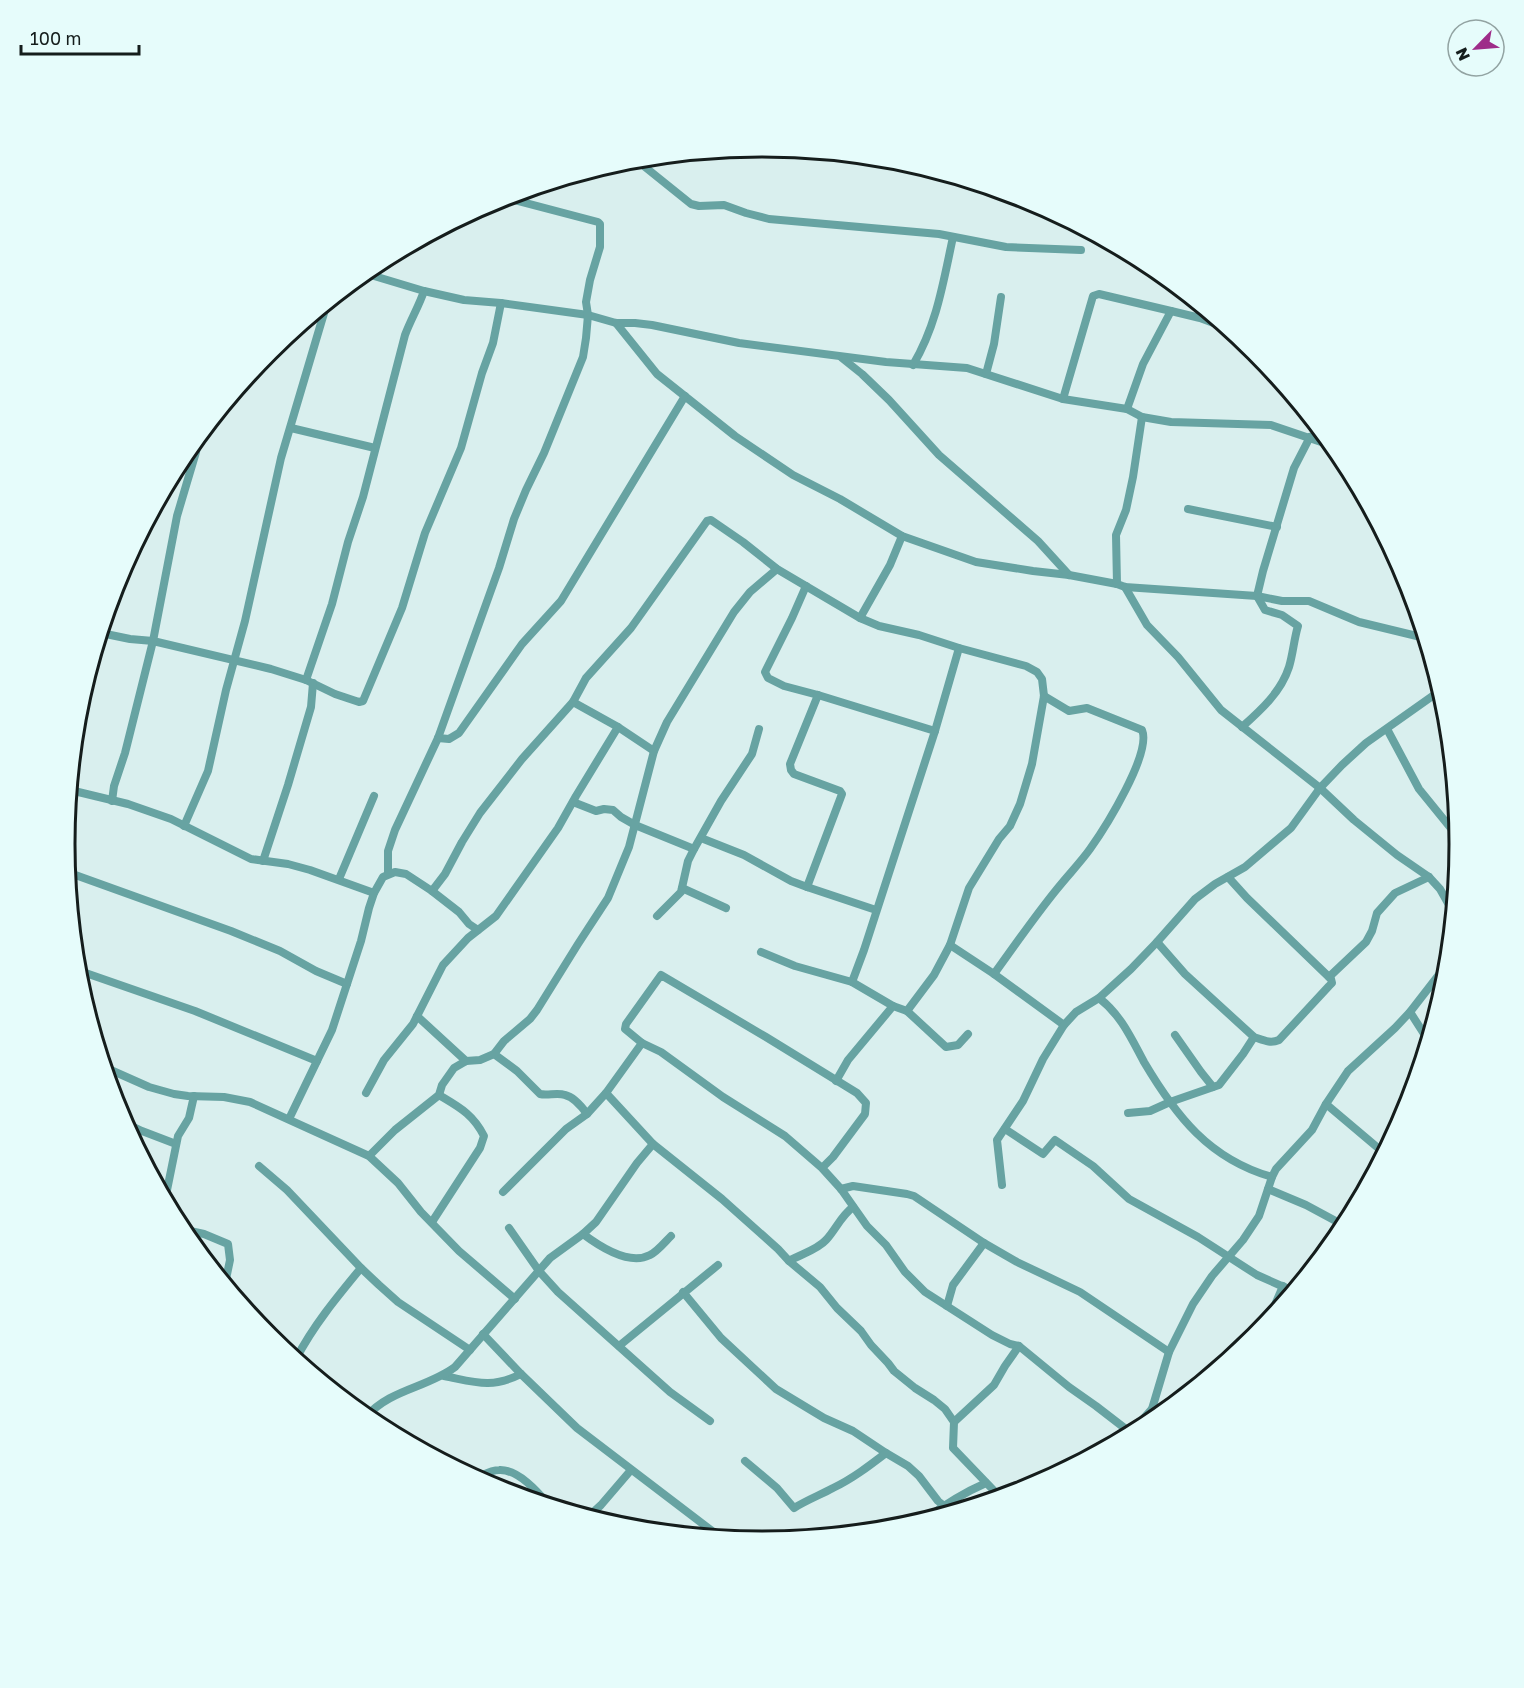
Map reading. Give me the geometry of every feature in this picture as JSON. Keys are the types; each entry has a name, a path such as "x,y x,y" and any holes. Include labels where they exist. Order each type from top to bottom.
{"street":[{"path":"645,167 691,204 699,206 724,205 769,219 939,234 1006,247 1081,250"},
{"path":"388,874 388,851 395,830 438,738 499,568 514,519 544,453 582,357 586,338 588,315 586,302 600,247 600,224 519,201"},
{"path":"913,365 932,327 953,237"},
{"path":"375,276 464,300 588,315 616,323 652,325 739,343 840,357 967,368 1063,399 1126,409 1142,417 1171,422 1271,425 1317,440"},
{"path":"262,861 311,707 310,682 342,561 363,497 405,335 424,291"},
{"path":"1063,399 1093,296 1099,294 1207,321"},
{"path":"986,374 994,344 1001,297"},
{"path":"108,635 194,649 271,669 310,682 335,694 359,702 363,701 402,608 425,533 461,448 482,373 494,343 501,303"},
{"path":"1126,409 1143,364 1171,311"},
{"path":"184,826 208,771 281,458 323,315"},
{"path":"616,323 657,374 735,436 793,475 840,499 902,536 976,562 1121,585 1257,596 1282,601 1309,601 1359,622 1417,636"},
{"path":"840,357 862,374 939,455 1038,542 1069,575"},
{"path":"438,738 449,739 459,733 522,644 561,601 685,396"},
{"path":"1142,417 1131,488 1126,510 1116,535 1121,585 1148,625 1178,657 1221,710 1320,788 1354,820 1397,855 1429,877 1447,901"},
{"path":"291,428 375,448"},
{"path":"1242,727 1265,706 1281,684 1289,667 1298,626 1282,615 1265,610 1257,596 1294,468 1310,437"},
{"path":"112,801 153,641 177,516 194,457"},
{"path":"1188,509 1276,527"},
{"path":"432,891 445,874 480,813 522,759 573,702 586,678 631,628 707,521 711,520 777,568 860,618 879,626 919,635 1026,666 1042,678 1044,696 1032,764 1020,804 1010,826 999,839 969,888 950,945 934,975 907,1011"},
{"path":"860,618 890,565 902,536"},
{"path":"369,1156 395,1130 439,1095 442,1085 454,1068 466,1061 480,1060 494,1054 504,1041 537,1010 608,898 623,864 654,751 681,696 734,612 750,592 777,568"},
{"path":"806,586 765,672 768,678 784,686 935,731"},
{"path":"852,982 935,731 959,648"},
{"path":"807,887 842,794 840,791 794,774 791,770 790,764 818,695"},
{"path":"994,974 1057,889 1090,849 1129,784 1145,736 1142,730 1109,716 1087,708 1069,711 1044,696"},
{"path":"1002,1185 997,1140 1023,1101 1043,1059 1064,1024 1076,1012 1099,998 1157,942 1195,899 1215,884 1245,867 1291,828 1320,788 1366,743 1433,696"},
{"path":"573,702 618,727 654,751"},
{"path":"366,1093 377,1069 413,1024 443,965 468,938 496,915 558,828 618,727"},
{"path":"657,916 673,902 682,888 688,861 721,801 752,754 759,729"},
{"path":"1387,729 1419,789 1449,826"},
{"path":"77,792 160,814 251,859 288,864 339,879 374,893"},
{"path":"339,879 374,796"},
{"path":"573,802 596,811 613,810 635,825 694,849"},
{"path":"701,838 744,855 807,887 876,910"},
{"path":"289,1119 332,1030 374,893 383,877 395,872 406,874 459,912 469,924 478,930"},
{"path":"76,875 231,931 280,951 316,971 347,984"},
{"path":"1157,942 1185,974 1254,1037 1267,1042 1279,1040 1332,983 1329,977 1303,954 1228,877"},
{"path":"1329,977 1365,942 1372,932 1377,914 1395,893 1429,877"},
{"path":"682,888 726,908"},
{"path":"950,945 1064,1024"},
{"path":"762,952 795,966 852,982 893,1006 907,1011 946,1047 958,1045 968,1034"},
{"path":"87,974 195,1011 317,1061"},
{"path":"822,1168 865,1114 866,1103 857,1093 663,975 658,978 626,1024 625,1029 642,1043 661,1052 723,1097 785,1136 822,1168 867,1226 886,1245 905,1272 925,1292 992,1335 1019,1346 1123,1428"},
{"path":"1152,1409 1169,1352 1193,1304 1259,1216 1276,1169 1312,1130 1348,1071 1395,1028 1436,979"},
{"path":"1099,998 1125,1025 1144,1062 1185,1123 1210,1145 1248,1169 1272,1177"},
{"path":"836,1081 848,1060 893,1006"},
{"path":"1410,1012 1423,1032"},
{"path":"417,1016 466,1061"},
{"path":"1175,1035 1213,1087"},
{"path":"1128,1113 1150,1111 1222,1082 1254,1037"},
{"path":"502,1192 566,1129 587,1114 606,1093 642,1043"},
{"path":"494,1054 517,1071 540,1094 565,1095 582,1106 587,1114"},
{"path":"113,1071 149,1087 174,1094 224,1097 250,1102 369,1156 398,1183 416,1206 459,1251 515,1299"},
{"path":"606,1093 653,1144 722,1199 820,1287 894,1371 945,1408 954,1422 953,1448 994,1491"},
{"path":"432,1222 480,1148 484,1136 480,1127 467,1112 439,1095"},
{"path":"167,1188 178,1136 189,1118 194,1096"},
{"path":"1326,1104 1378,1149"},
{"path":"137,1129 176,1144"},
{"path":"1005,1129 1043,1154 1055,1140 1065,1145 1094,1166 1129,1199 1229,1256 1257,1275 1286,1288"},
{"path":"373,1410 388,1398 444,1376 455,1367 550,1258 596,1222 653,1144"},
{"path":"259,1166 287,1190 361,1268 398,1302 471,1350"},
{"path":"841,1190 853,1185 914,1196 984,1243 1017,1262 1080,1292 1169,1352"},
{"path":"1268,1189 1336,1221"},
{"path":"789,1261 827,1239 853,1207"},
{"path":"509,1228 539,1271 558,1292 670,1392 710,1421"},
{"path":"195,1232 228,1244 230,1260 227,1274"},
{"path":"583,1234 620,1256 636,1258 649,1256 671,1236"},
{"path":"947,1306 953,1285 984,1243"},
{"path":"619,1346 718,1265"},
{"path":"299,1352 330,1306 361,1268"},
{"path":"1278,1298 1283,1286"},
{"path":"683,1292 721,1338 776,1389 824,1418 853,1431 908,1466 943,1505"},
{"path":"483,1334 576,1428 705,1529"},
{"path":"954,1422 994,1385 1019,1346"},
{"path":"444,1376 484,1384 521,1374"},
{"path":"745,1461 777,1488 794,1508 809,1498 855,1476 886,1453"},
{"path":"488,1474 500,1470 511,1472 539,1494"},
{"path":"595,1510 631,1470"},
{"path":"939,1508 964,1492 986,1484"}]}
